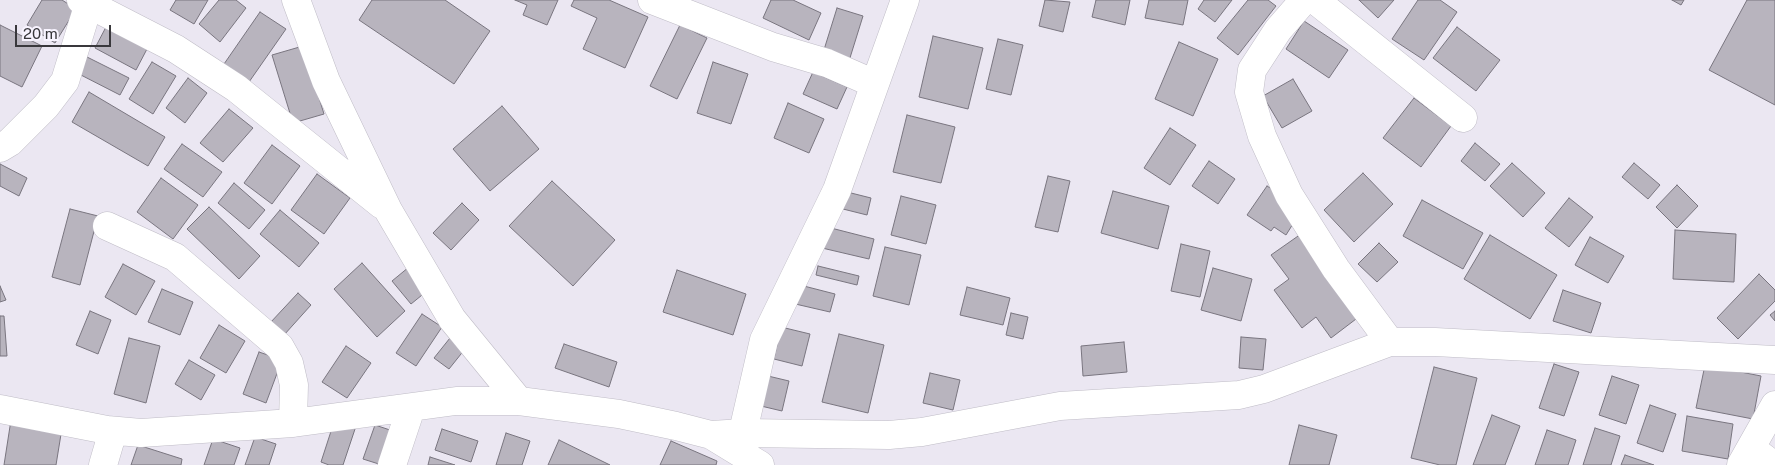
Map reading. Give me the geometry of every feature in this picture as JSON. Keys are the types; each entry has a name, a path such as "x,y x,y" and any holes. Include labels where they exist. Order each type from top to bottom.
{"street":[{"path":"296,0 326,81 388,210 452,319 518,401"},
{"path":"652,0 773,47 827,63 875,84"},
{"path":"744,454 764,340 837,190 905,0"},
{"path":"0,148 10,142 46,106 65,81 86,1 176,49 236,88 388,210"},
{"path":"1390,342 1336,269 1289,195 1262,136 1249,92 1252,70 1278,30 1303,2 1463,118"},
{"path":"107,226 175,257 280,347 289,363 294,385 293,423"},
{"path":"0,409 113,430 141,433 293,423 456,401 518,401 619,414 711,435 744,454 922,432 1060,406 1239,395 1264,389 1390,342 1435,342 1775,360"},
{"path":"1773,465 1746,457 1775,405"},
{"path":"392,465 411,408"},
{"path":"103,465 113,430"}],"building":[{"path":"42,0 62,0 76,9 55,43 27,25"},
{"path":"176,0 208,0 194,24 170,10"},
{"path":"219,0 236,0 246,8 220,42 199,24"},
{"path":"372,0 445,0 490,31 454,84 359,20"},
{"path":"515,0 558,0 547,25 523,15 527,5"},
{"path":"574,0 609,0 648,17 625,68 583,49 597,18 571,6"},
{"path":"771,0 793,0 821,13 809,40 763,18"},
{"path":"1045,0 1070,2 1063,32 1039,26"},
{"path":"1096,0 1130,0 1125,25 1092,17"},
{"path":"1149,0 1188,0 1183,25 1145,18"},
{"path":"1204,0 1232,0 1215,22 1198,9"},
{"path":"1248,0 1268,0 1276,6 1238,55 1217,38"},
{"path":"1359,0 1394,0 1378,18"},
{"path":"1418,0 1440,0 1457,12 1424,60 1392,39"},
{"path":"1672,0 1684,0 1681,5"},
{"path":"1747,0 1775,0 1775,105 1709,70"},
{"path":"837,8 863,16 849,61 823,53"},
{"path":"260,12 286,29 249,82 224,64"},
{"path":"1304,21 1348,50 1329,78 1286,49"},
{"path":"0,25 42,46 22,87 0,76"},
{"path":"680,25 707,38 677,99 650,86"},
{"path":"106,27 147,49 136,70 95,48"},
{"path":"1457,27 1500,60 1476,91 1433,58"},
{"path":"933,36 983,48 968,109 919,97"},
{"path":"998,39 1023,45 1011,95 986,89"},
{"path":"1179,42 1218,59 1193,116 1155,99"},
{"path":"303,46 324,114 293,123 272,55"},
{"path":"85,56 129,78 120,95 77,73"},
{"path":"152,62 176,76 153,114 129,99"},
{"path":"713,62 748,74 731,124 697,113"},
{"path":"813,72 847,87 837,109 803,94"},
{"path":"188,78 207,93 185,123 166,108"},
{"path":"1293,79 1312,111 1282,128 1263,96"},
{"path":"89,92 165,137 148,166 72,122"},
{"path":"1414,98 1451,126 1421,167 1383,138"},
{"path":"788,103 824,119 809,153 774,138"},
{"path":"502,106 539,149 490,191 453,149"},
{"path":"229,109 253,128 223,162 200,143"},
{"path":"907,115 955,127 941,183 893,172"},
{"path":"1170,128 1196,145 1170,185 1144,168"},
{"path":"1475,143 1500,164 1485,181 1461,161"},
{"path":"182,144 222,172 203,197 164,169"},
{"path":"272,145 300,166 272,204 244,183"},
{"path":"1209,161 1235,179 1218,204 1192,186"},
{"path":"1512,163 1545,193 1523,217 1490,186"},
{"path":"1634,163 1660,185 1648,199 1622,177"},
{"path":"0,164 27,178 19,196 0,186"},
{"path":"1363,173 1393,204 1354,242 1324,210"},
{"path":"317,174 350,198 324,234 291,210"},
{"path":"1048,176 1070,181 1058,232 1035,227"},
{"path":"161,178 198,205 173,239 137,212"},
{"path":"552,181 615,240 573,286 509,226"},
{"path":"234,183 265,210 249,229 218,203"},
{"path":"1677,185 1698,206 1677,228 1656,207"},
{"path":"1267,186 1291,201 1296,219 1286,235 1274,227 1271,231 1247,215"},
{"path":"839,190 871,198 867,215 835,207"},
{"path":"1113,191 1169,206 1158,249 1101,233"},
{"path":"901,196 936,205 926,244 891,235"},
{"path":"1569,198 1593,217 1569,247 1545,228"},
{"path":"1422,200 1483,233 1463,269 1403,236"},
{"path":"462,203 479,220 451,250 433,233"},
{"path":"209,207 260,256 239,279 187,229"},
{"path":"70,209 98,216 80,285 52,277"},
{"path":"280,210 319,243 299,267 260,234"},
{"path":"827,227 874,239 869,259 822,248"},
{"path":"1675,230 1736,234 1734,282 1673,279"},
{"path":"1301,234 1360,316 1331,338 1316,317 1302,328 1274,290 1289,279 1271,255"},
{"path":"1490,235 1557,275 1530,319 1464,279"},
{"path":"1590,237 1624,256 1608,283 1575,265"},
{"path":"1379,243 1398,262 1377,282 1358,264"},
{"path":"1181,244 1210,251 1200,297 1171,291"},
{"path":"885,247 921,255 909,305 873,296"},
{"path":"362,263 405,311 377,337 334,289"},
{"path":"123,264 155,281 136,315 105,297"},
{"path":"818,266 859,276 857,285 816,275"},
{"path":"409,267 427,291 411,304 392,281"},
{"path":"1213,268 1252,279 1241,321 1201,310"},
{"path":"677,270 746,294 733,335 663,312"},
{"path":"1759,274 1775,290 1775,301 1738,339 1717,318"},
{"path":"796,284 835,294 830,312 791,303"},
{"path":"0,286 6,300 0,302"},
{"path":"967,287 1010,298 1003,325 960,315"},
{"path":"162,289 193,302 180,335 148,322"},
{"path":"1563,290 1601,303 1591,333 1553,321"},
{"path":"298,293 311,305 284,335 270,323"},
{"path":"90,311 111,320 98,354 76,345"},
{"path":"1775,311 1775,321 1770,315"},
{"path":"1011,313 1028,317 1023,339 1006,335"},
{"path":"422,314 442,327 416,366 396,353"},
{"path":"0,316 4,316 7,356 0,356"},
{"path":"219,325 245,341 226,373 200,358"},
{"path":"781,327 810,334 802,366 774,359"},
{"path":"839,334 884,345 868,413 822,402"},
{"path":"1241,337 1266,339 1263,370 1239,368"},
{"path":"129,338 160,346 146,403 114,394"},
{"path":"450,338 465,349 449,369 434,358"},
{"path":"1124,342 1127,372 1083,376 1081,346"},
{"path":"564,344 617,362 609,387 555,368"},
{"path":"346,346 371,363 347,398 322,382"},
{"path":"259,352 282,360 266,403 243,394"},
{"path":"189,360 215,375 201,400 175,384"},
{"path":"1554,364 1579,372 1564,416 1539,408"},
{"path":"1705,365 1761,376 1753,419 1696,408"},
{"path":"1434,367 1477,378 1456,465 1440,465 1411,458"},
{"path":"930,373 960,380 953,410 923,403"},
{"path":"768,376 789,381 782,411 761,406"},
{"path":"1612,376 1639,385 1626,424 1599,415"},
{"path":"1650,405 1676,414 1663,452 1637,443"},
{"path":"1492,415 1520,426 1505,465 1473,465"},
{"path":"1687,416 1733,424 1728,459 1682,451"},
{"path":"335,419 356,426 343,465 329,465 321,462"},
{"path":"11,420 62,428 56,465 4,465"},
{"path":"375,425 393,431 382,465 363,459"},
{"path":"1299,425 1337,435 1329,465 1289,465"},
{"path":"1595,428 1620,436 1611,465 1583,465"},
{"path":"442,429 478,441 471,462 435,450"},
{"path":"1547,430 1576,440 1568,465 1535,465"},
{"path":"506,433 530,441 522,465 496,465"},
{"path":"255,437 276,444 269,465 245,465"},
{"path":"213,439 240,448 234,465 204,465"},
{"path":"559,440 610,465 548,465"},
{"path":"671,441 717,461 716,465 660,465"},
{"path":"138,445 182,459 181,465 131,465"},
{"path":"1625,455 1654,465 1621,465"},
{"path":"430,457 455,465 428,465"}]}
